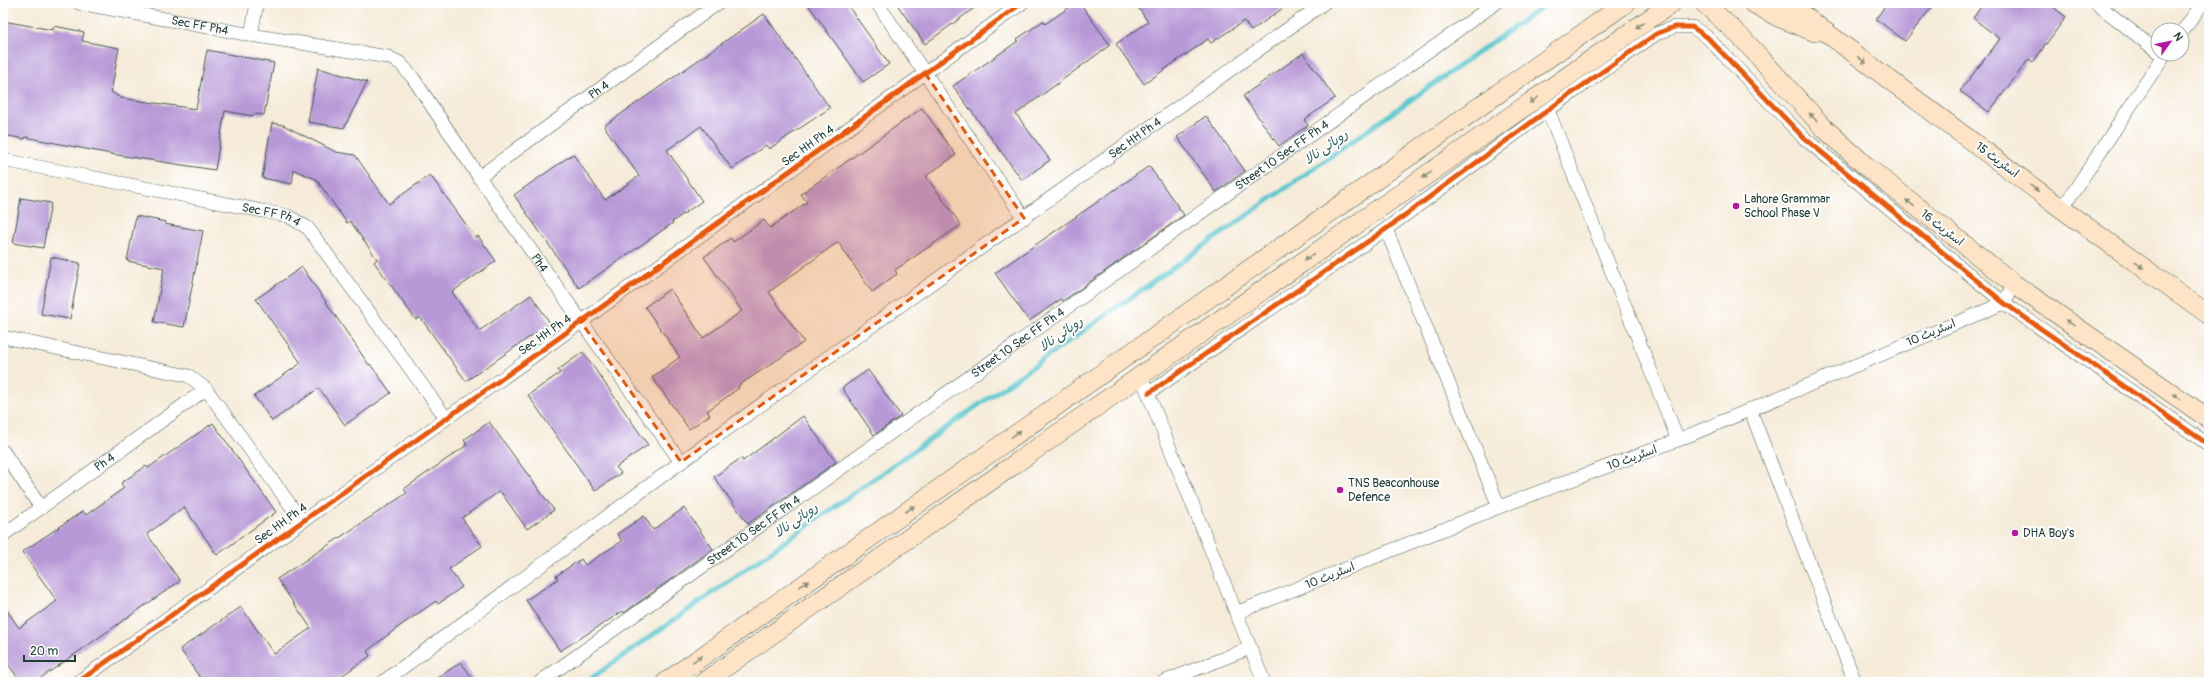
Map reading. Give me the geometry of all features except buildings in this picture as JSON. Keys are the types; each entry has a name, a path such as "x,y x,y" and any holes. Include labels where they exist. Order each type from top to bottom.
{"main road":[{"path":"666,682 1626,3"},
{"path":"704,682 1672,3"},
{"name":"اسٹریٹ 16","path":"1704,3 1742,38 1824,128 1908,201 2014,284 2209,419"},
{"path":"1753,3 1778,17 1837,41"},
{"name":"اسٹریٹ 15","path":"1787,3 2062,209 2209,315"}],"street":[{"name":"Sec FF Ph4","path":"79,3 251,35 388,57 400,63"},
{"path":"251,35 256,3"},
{"name":"Ph 4","path":"479,177 718,3"},
{"path":"877,3 1024,218"},
{"name":"Sec HH Ph 4","path":"78,682 581,322 1022,3"},
{"name":"Sec HH Ph 4","path":"383,682 681,462 1324,3"},
{"name":"Street 10 Sec FF Ph 4","path":"540,682 1496,3"},
{"path":"2096,3 2150,45"},
{"path":"2189,22 2203,3"},
{"path":"1149,393 1386,229 1548,110 1656,34 1674,27 1692,27 1707,36 1769,104 1803,137 2004,302 2209,445"},
{"path":"2062,209 2157,62"},
{"name":"Ph4","path":"400,63 413,78 479,177 681,462"},
{"path":"1548,110 1678,440"},
{"name":"Sec FF Ph 4","path":"3,160 288,216 299,222 308,228 446,418"},
{"path":"1386,229 1499,508"},
{"path":"1333,241 1344,258"},
{"path":"2004,302 2014,284"},
{"name":"اسٹریٹ 10","path":"1236,613 1499,508 1678,440 2004,302"},
{"name":"Sec HH Ph 4","path":"3,338 189,376 206,390 302,521"},
{"path":"1141,376 1264,682"},
{"name":"Ph 4","path":"3,535 206,390"},
{"path":"1750,409 1855,682"},
{"path":"3,451 41,508"},
{"path":"1163,682 1250,648"}],"highlighted area":[{"path":"925,73 1024,218 681,462 581,322"}],"waterway":[{"name":"روہائی نالا","path":"586,682 1548,3"}],"cycle path":[{"path":"78,682 581,322 1022,3"},
{"path":"1149,393 1386,229 1548,110 1656,34 1674,27 1692,27 1707,37 1803,137 2004,303 2209,445"}],"place":[{"name":"Lahore Grammar School Phase V","path":"1736,206"},
{"name":"TNS Beaconhouse Defence","path":"1340,490"},
{"name":"DHA Boy's","path":"2015,533"}]}
